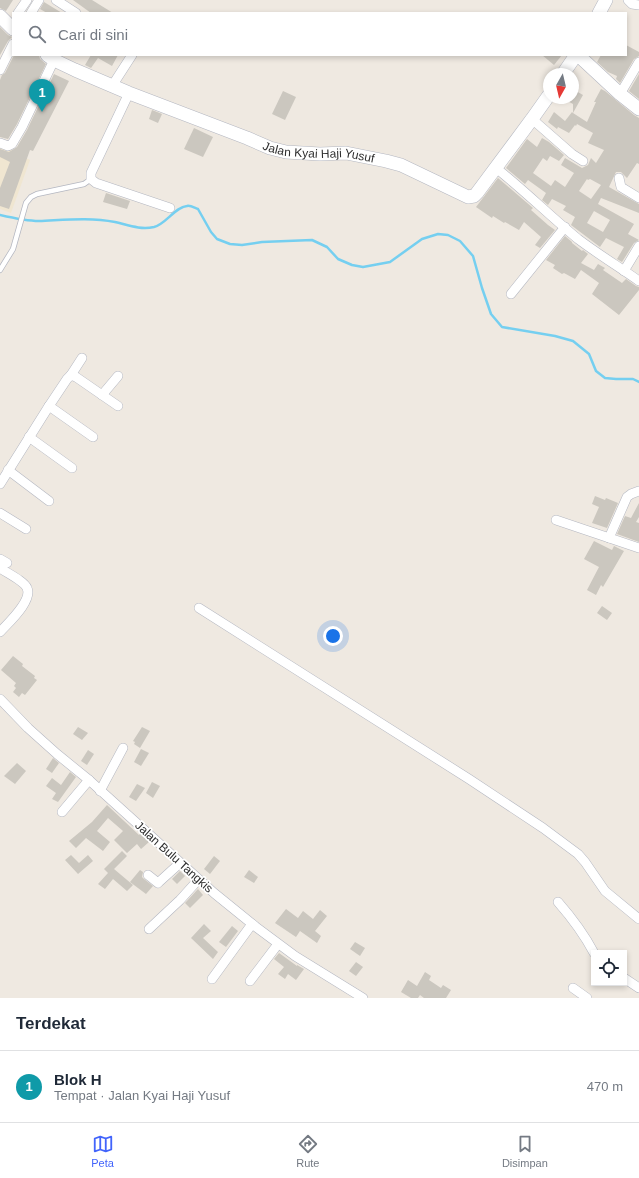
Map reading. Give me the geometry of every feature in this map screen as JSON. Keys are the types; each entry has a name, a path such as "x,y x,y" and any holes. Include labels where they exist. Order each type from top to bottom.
{"street":[{"path":"19,12 27,0"},
{"path":"32,12 39,0"},
{"path":"56,0 74,12"},
{"path":"600,12 606,0"},
{"path":"628,0 632,4 639,5"},
{"path":"0,16 12,25"},
{"path":"0,69 12,46"},
{"path":"112,86 131,56"},
{"path":"567,68 576,56"},
{"path":"578,56 639,109"},
{"path":"0,143 8,146 12,144 22,127 51,58"},
{"name":"Jalan Kyai Haji Yusuf","path":"51,58 112,86 274,150 302,153 346,153 386,161 407,168 468,197 474,196 478,192 543,103"},
{"path":"620,94 639,62"},
{"path":"129,93 91,173 91,179 96,183 170,208"},
{"path":"532,119 572,154 583,161"},
{"path":"496,168 600,255 639,281"},
{"path":"619,178 621,187 639,198"},
{"path":"511,294 565,227"},
{"path":"624,271 639,246"},
{"path":"0,484 49,406 82,358"},
{"path":"71,375 118,406"},
{"path":"102,395 118,376"},
{"path":"49,406 93,437"},
{"path":"30,437 72,468"},
{"path":"8,470 49,500"},
{"path":"609,538 627,497 639,491"},
{"path":"0,513 26,529"},
{"path":"556,520 639,548"},
{"path":"0,632 18,612 25,602 28,594 27,588 23,583 2,563"},
{"path":"199,608 462,774 543,828 578,854 605,891 639,919"},
{"name":"Jalan Bulu Tangkis","path":"0,699 56,754 89,780 198,880 278,944 362,998"},
{"path":"100,790 123,748"},
{"path":"62,812 89,780"},
{"path":"148,876 158,883 180,863"},
{"path":"149,929 180,900 198,880"},
{"path":"558,902 584,935 592,950"},
{"path":"212,979 252,924"},
{"path":"250,980 278,944"},
{"path":"627,980 639,988"},
{"path":"573,988 587,998"}],"lane":[{"path":"0,270 14,249 26,203 31,197 37,194 84,184 91,179"}],"shaded area":[{"path":"0,144 30,160 11,213 0,209"}],"building":[{"path":"0,0 13,0 6,11 0,8"},
{"path":"73,0 92,0 111,12 90,12"},
{"path":"44,2 60,12 45,12 40,9"},
{"path":"0,27 12,37 0,55"},
{"path":"627,46 639,52 639,56 634,59 620,83 616,79 617,76 608,72 597,62 600,56 627,56"},
{"path":"14,56 39,56 40,59 46,64 17,124 8,139 0,137 0,80 2,75 5,73"},
{"path":"90,56 117,56 112,66 98,58 91,68 85,65"},
{"path":"543,56 561,56 554,65"},
{"path":"54,74 69,81 33,151 30,150 9,209 0,206 0,188 10,162 0,157 0,149 9,152 17,147 27,130"},
{"path":"639,74 639,99 629,91"},
{"path":"601,89 639,118 639,164 637,163 627,178 621,172 616,172 609,187 639,204 639,213 601,198 598,204 634,224 628,234 639,240 634,243 622,262 617,259 624,247 606,238 600,247 571,225 575,217 563,210 566,206 552,199 548,205 542,200 546,193 528,180 525,184 506,168 527,139 537,147 542,138 564,155 559,161 550,156 547,161 543,158 533,173 551,186 555,180 565,187 574,173 561,165 565,158 582,168 588,165 591,158 596,163 604,150 588,143 593,133 577,124 569,133 558,127 557,129 548,122 554,112 565,121 572,112 587,122 596,102 594,102","holes":["587,179 601,185 591,199 579,191","594,211 610,220 603,232 587,223"]},
{"path":"283,91 296,97 285,120 272,114"},
{"path":"579,93 583,95 579,102"},
{"path":"573,104 578,104 573,113"},
{"path":"152,110 162,114 158,123 149,119"},
{"path":"194,128 213,137 203,157 184,149"},
{"path":"498,178 533,208 531,210 555,230 540,248 535,245 541,237 524,222 519,230 493,216 492,218 476,207"},
{"path":"106,193 130,201 127,209 103,202"},
{"path":"565,236 582,251 583,250 588,254 581,263 594,270 598,264 605,268 603,270 622,283 626,279 639,287 639,290 619,315 592,294 599,283 581,270 575,279 564,273 562,274 553,268 555,265 546,260"},
{"path":"595,496 605,500 606,498 618,503 607,528 592,523 599,507 592,504"},
{"path":"639,503 639,517 636,522 639,523 639,542 617,534 625,516 631,518"},
{"path":"594,541 612,550 614,546 624,551 603,587 601,585 596,595 587,590 599,567 584,559"},
{"path":"602,606 612,613 607,620 597,613"},
{"path":"13,656 23,664 22,666 35,676 34,678 37,680 25,695 22,693 19,697 13,692 16,688 14,686 16,683 1,670"},
{"path":"78,727 88,733 82,740 73,734"},
{"path":"142,727 150,731 140,748 134,744 135,742 133,741"},
{"path":"141,749 149,753 141,766 134,762"},
{"path":"88,750 94,754 87,765 81,761"},
{"path":"53,758 59,763 52,773 46,769"},
{"path":"17,763 26,771 15,784 4,776"},
{"path":"70,772 76,777 58,802 52,799 56,793 46,786 52,778 61,785"},
{"path":"152,782 160,786 153,798 146,793"},
{"path":"137,784 145,788 136,801 129,797"},
{"path":"107,805 139,835 140,834 149,842 141,849 137,844 127,853 114,840 123,831 108,818 97,831 110,842 103,851 86,838 76,848 69,841 92,822"},
{"path":"122,851 127,856 114,869 133,885 127,891 113,879 105,889 98,884 108,873 104,869"},
{"path":"71,855 79,863 88,855 93,861 78,874 65,860"},
{"path":"214,856 220,861 210,874 204,869"},
{"path":"140,870 143,872 142,877 153,886 146,894 130,882"},
{"path":"249,870 258,877 254,883 244,877"},
{"path":"180,871 185,876 177,884 172,879"},
{"path":"198,889 203,895 190,908 185,903"},
{"path":"286,909 298,918 303,911 313,919 320,910 327,916 315,931 321,936 317,943 300,931 296,937 275,923"},
{"path":"204,924 211,931 203,938 218,952 213,959 191,938"},
{"path":"232,926 238,931 226,947 219,942"},
{"path":"355,942 365,948 360,956 350,949"},
{"path":"279,953 297,966 304,969 296,980 288,974 285,979 278,974 284,967 274,959"},
{"path":"356,962 363,967 356,976 349,971"},
{"path":"425,972 431,976 429,980 441,988 443,985 451,990 446,998 424,998 420,995 418,998 411,998 401,992 408,980 417,986"}],"waterway":[{"path":"0,215 34,221 77,219 106,220 139,228 149,228 163,223 178,209 190,206 198,209 211,232 217,239 230,244 242,245 262,242 312,240 327,247 338,259 352,265 363,267 390,262 422,239 438,234 448,235 460,241 473,256 491,314 502,327 555,336 573,341 589,354 596,371 605,378 633,379 639,382"}],"place":[{"name":"Blok H","path":"42,112"}]}
